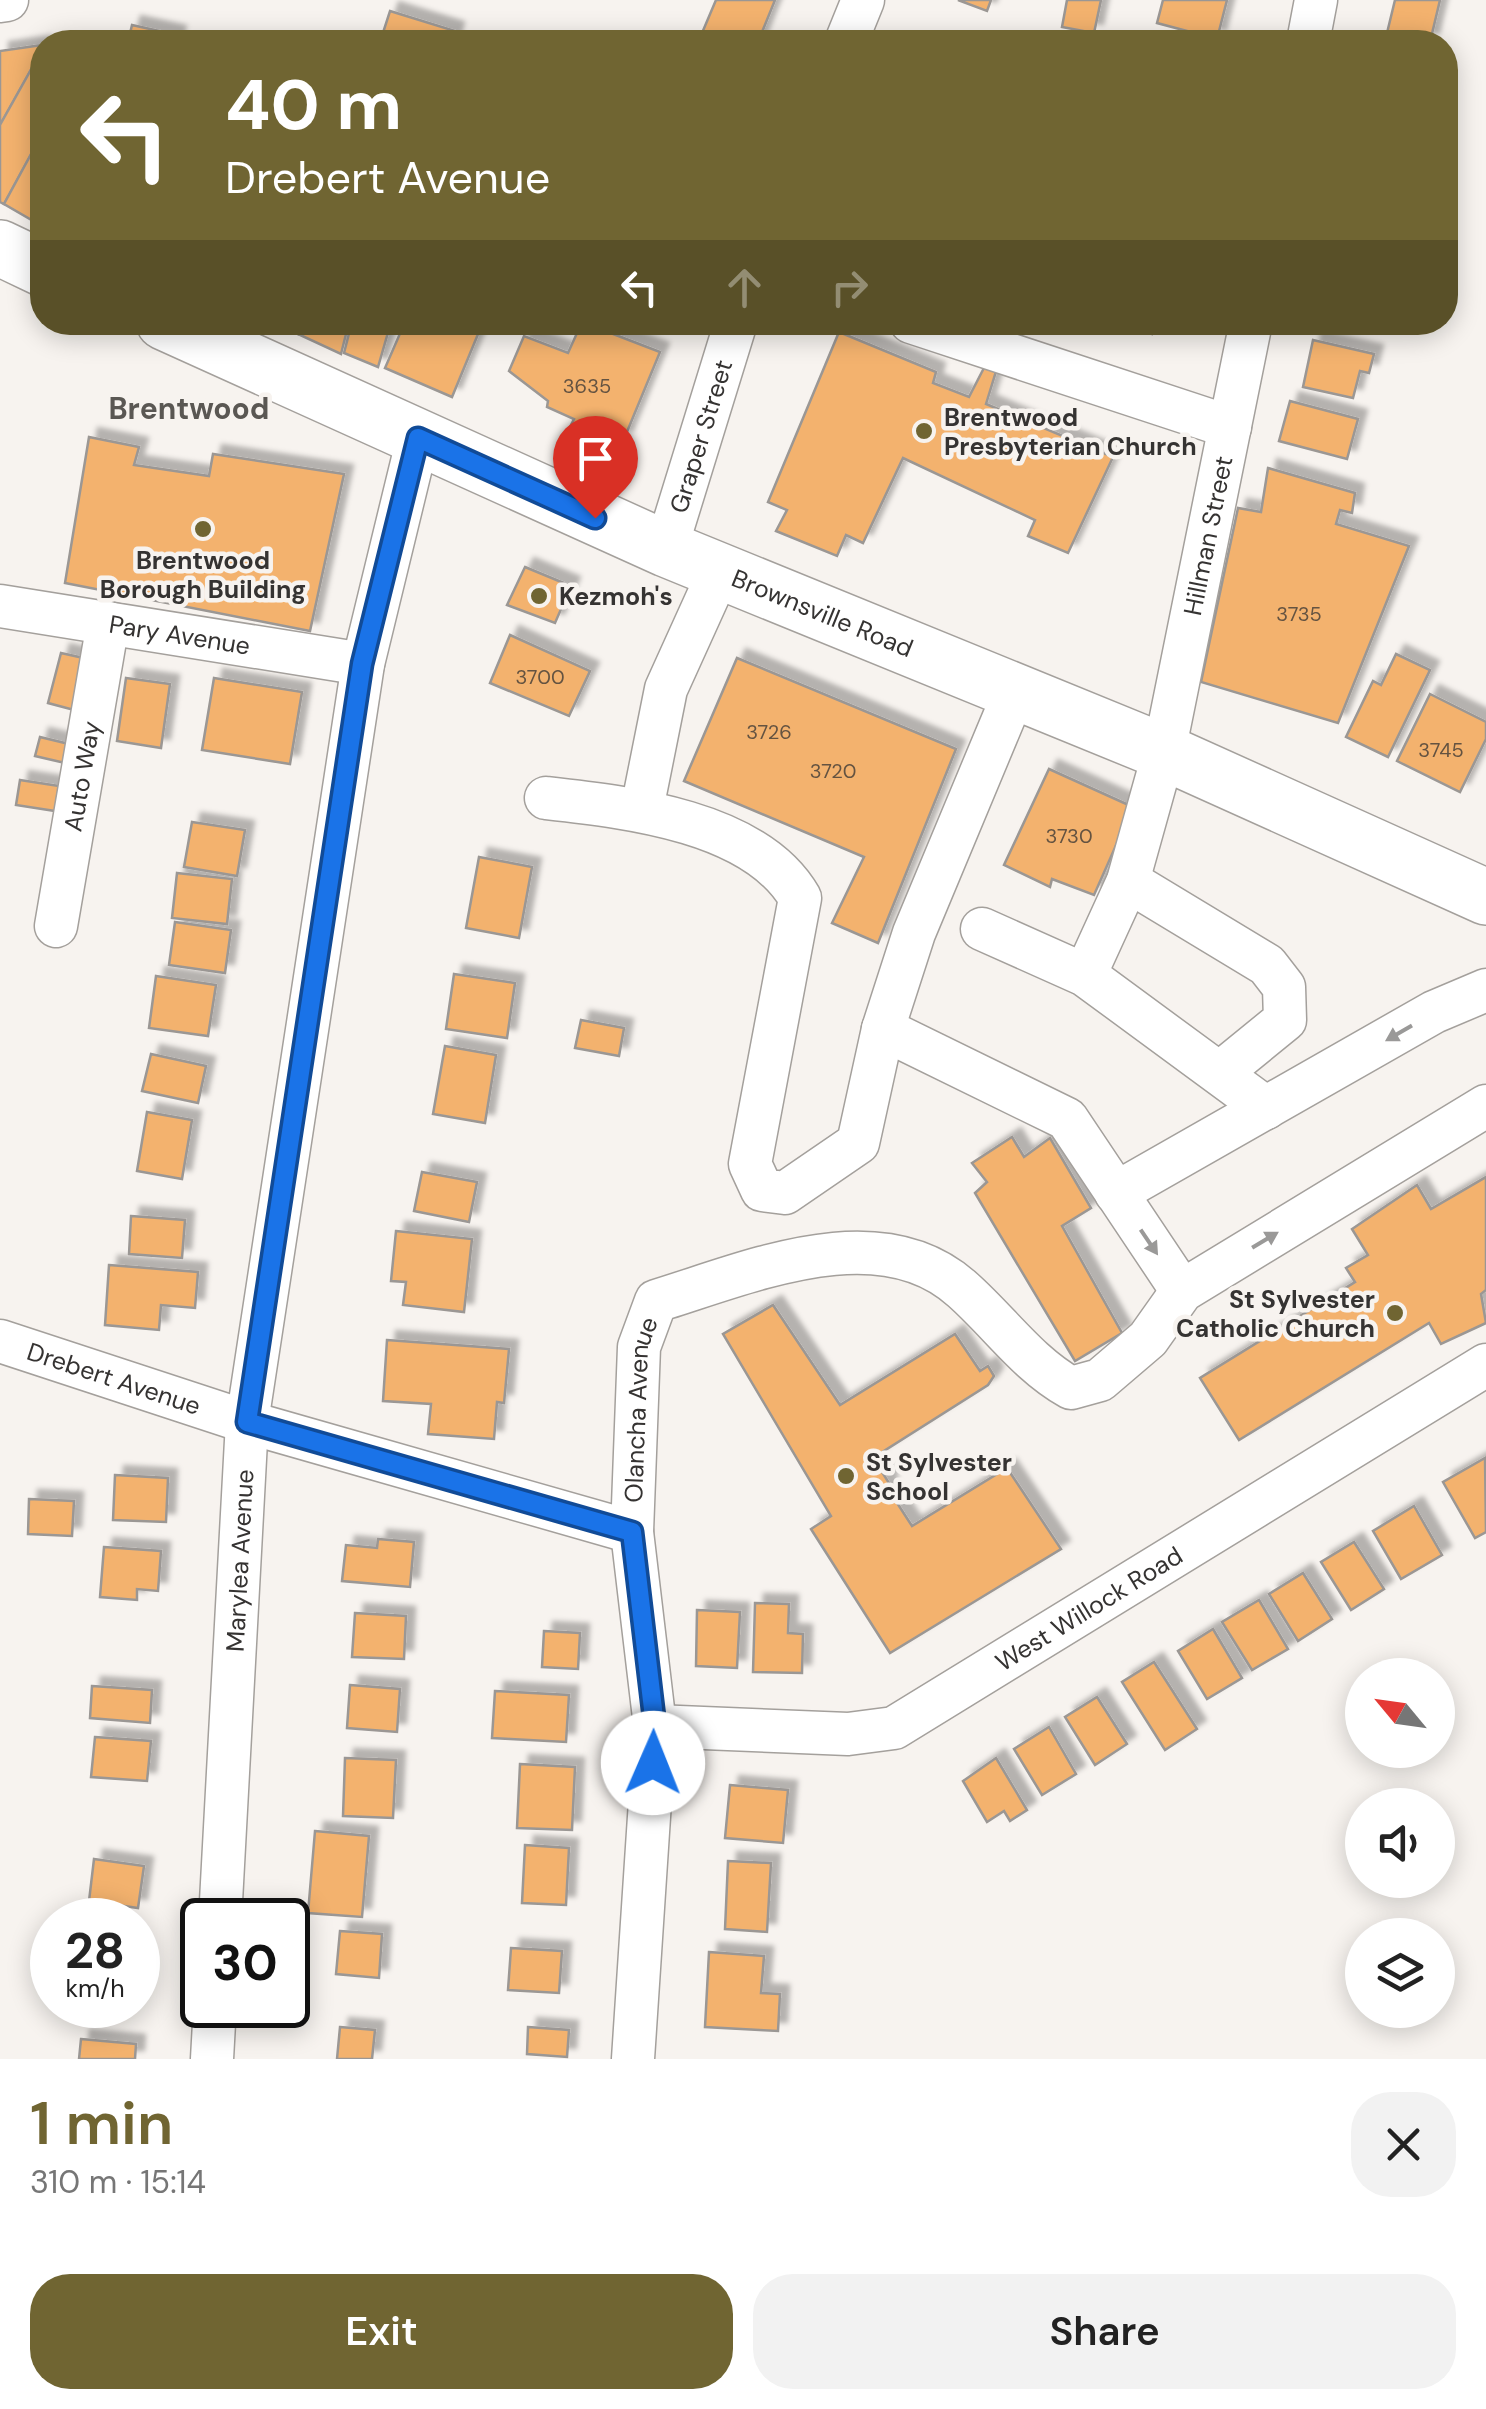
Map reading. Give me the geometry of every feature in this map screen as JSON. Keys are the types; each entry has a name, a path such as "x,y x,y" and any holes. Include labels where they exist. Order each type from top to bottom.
{"main road":[{"path":"0,248 30,262"},
{"name":"Brownsville Road","path":"192,335 666,550 1164,752 1486,897"}],"street":[{"path":"851,30 862,0"},
{"path":"1310,30 1316,0"},
{"name":"Graper Street","path":"666,550 732,335"},
{"path":"950,335 1230,428"},
{"name":"Hillman Street","path":"1085,975 1128,881 1164,752 1248,335"},
{"name":"Marylea Avenue","path":"221,1898 247,1422 362,664 418,438"},
{"path":"642,809 666,689 720,572"},
{"name":"Pary Avenue","path":"0,606 362,664"},
{"name":"Auto Way","path":"56,926 108,623"},
{"path":"546,798 642,809 750,848 788,876 800,898 750,1164 762,1190 785,1193 858,1144 883,1029 914,933 1016,691"},
{"path":"1128,881 1267,966 1284,986 1286,1020 1220,1073"},
{"path":"982,929 1085,975 1266,1108"},
{"path":"1116,1192 1434,1012 1486,990"},
{"path":"883,1029 1066,1119 1182,1290 1486,1106"},
{"name":"Olancha Avenue","path":"633,2059 655,1726 632,1532 639,1347 656,1301 770,1267 847,1252 916,1259 961,1287 1047,1374 1071,1388 1100,1380 1148,1340 1182,1290"},
{"name":"Drebert Avenue","path":"0,1341 247,1422 632,1532"},
{"name":"West Willock Road","path":"655,1726 848,1734 894,1728 1486,1365"},
{"path":"212,2059 214,2028"}],"building":[{"path":"716,0 775,0 763,30 703,30"},
{"path":"958,0 991,0 987,11"},
{"path":"1067,0 1101,0 1095,30 1062,27"},
{"path":"1163,0 1227,0 1219,30 1183,30 1157,23"},
{"path":"1395,0 1440,0 1433,30 1388,30"},
{"path":"390,11 452,30 384,30"},
{"path":"30,47 30,71 0,125 0,51"},
{"path":"30,71 30,156 4,204 0,202 0,125"},
{"path":"30,156 30,219 4,204"},
{"path":"300,335 346,335 341,354"},
{"path":"349,335 387,335 378,367 344,353"},
{"path":"399,335 478,335 452,397 385,368"},
{"path":"576,335 616,335 660,352 624,439 595,427 591,437 570,427 574,419 547,407 548,401 509,371 524,336 568,353"},
{"name":"Brentwood Presbyterian Church","path":"838,335 846,335 936,372 933,383 969,397 986,364 997,368 986,404 1113,457 1068,553 1028,536 1035,520 903,458 863,543 846,535 837,556 776,531 787,510 768,502"},
{"path":"1313,340 1374,354 1369,373 1360,371 1353,398 1303,387"},
{"path":"1290,401 1358,419 1347,459 1279,441"},
{"name":"Brentwood Borough Building","path":"89,437 139,447 134,465 209,476 213,454 344,474 310,631 65,583"},
{"path":"1268,468 1355,493 1352,513 1340,510 1336,524 1409,546 1338,723 1201,682 1238,508 1261,512"},
{"name":"Kezmoh's","path":"525,567 571,586 555,623 507,605"},
{"path":"510,635 590,671 569,716 490,683"},
{"path":"61,653 88,659 74,710 48,703"},
{"path":"1396,654 1430,670 1388,757 1346,737 1373,681 1381,685"},
{"path":"737,658 956,749 878,943 832,923 864,857 684,781"},
{"path":"126,678 170,684 161,748 117,741"},
{"path":"214,678 302,692 290,764 202,750"},
{"path":"1430,694 1486,722 1486,739 1460,792 1397,761"},
{"path":"40,737 69,744 65,763 35,756"},
{"path":"1049,769 1133,807 1094,895 1052,879 1050,887 1004,865"},
{"path":"20,780 59,786 55,811 16,805"},
{"path":"192,822 245,830 237,876 184,867"},
{"path":"479,857 532,867 519,938 466,928"},
{"path":"177,873 232,879 227,924 172,918"},
{"path":"175,922 231,930 225,973 169,965"},
{"path":"454,974 515,983 507,1038 446,1029"},
{"path":"156,976 216,985 208,1036 149,1028"},
{"path":"581,1020 624,1028 619,1056 575,1048"},
{"path":"445,1046 496,1055 485,1123 433,1114"},
{"path":"151,1054 206,1066 198,1103 142,1091"},
{"path":"147,1112 192,1120 182,1179 137,1171"},
{"path":"1012,1137 1024,1157 1050,1138 1091,1208 1062,1226 1122,1333 1075,1361 975,1193 987,1182 972,1163"},
{"path":"422,1172 477,1182 469,1222 414,1211"},
{"name":"St Sylvester Catholic Church","path":"1486,1177 1486,1290 1481,1294 1486,1323 1441,1344 1429,1323 1239,1440 1200,1378 1355,1282 1346,1268 1368,1255 1352,1229 1417,1185 1431,1209"},
{"path":"131,1216 185,1220 182,1258 129,1254"},
{"path":"396,1231 472,1239 464,1312 403,1305 406,1282 391,1281"},
{"path":"109,1265 198,1272 195,1308 161,1305 159,1330 105,1325"},
{"name":"St Sylvester School","path":"773,1305 840,1405 955,1334 980,1371 988,1366 994,1376 988,1385 873,1458 889,1483 886,1486 912,1526 1007,1468 1061,1549 890,1653 811,1529 831,1516 723,1334"},
{"path":"387,1340 509,1349 504,1403 497,1402 494,1439 428,1434 431,1404 383,1401"},
{"path":"1485,1458 1486,1532 1475,1538 1443,1482"},
{"path":"115,1475 168,1478 166,1522 113,1520"},
{"path":"29,1499 74,1501 72,1536 28,1534"},
{"path":"1414,1506 1442,1555 1401,1579 1373,1531"},
{"path":"378,1539 414,1542 410,1587 342,1581 346,1545 377,1548"},
{"path":"1354,1542 1384,1589 1351,1610 1321,1562"},
{"path":"104,1547 161,1551 158,1591 137,1589 137,1600 100,1597"},
{"path":"1303,1573 1332,1619 1298,1641 1269,1594"},
{"path":"1259,1600 1288,1649 1252,1670 1222,1622"},
{"path":"755,1603 789,1604 788,1633 803,1634 802,1673 753,1672"},
{"path":"697,1610 740,1612 737,1668 696,1666"},
{"path":"355,1613 406,1616 404,1659 352,1657"},
{"path":"1213,1629 1242,1678 1207,1699 1178,1651"},
{"path":"544,1631 580,1633 578,1669 542,1667"},
{"path":"1154,1662 1197,1729 1165,1750 1122,1682"},
{"path":"350,1685 400,1689 397,1732 347,1728"},
{"path":"92,1686 152,1690 150,1723 90,1718"},
{"path":"495,1691 569,1695 566,1742 492,1738"},
{"path":"1097,1697 1127,1744 1095,1765 1065,1717"},
{"path":"1049,1727 1076,1774 1042,1795 1014,1749"},
{"path":"95,1737 151,1741 147,1781 91,1777"},
{"path":"345,1758 396,1760 393,1818 343,1816"},
{"path":"996,1758 1027,1810 1010,1821 1004,1811 987,1822 963,1781"},
{"path":"520,1764 575,1767 572,1830 517,1828"},
{"path":"730,1785 788,1790 783,1843 725,1838"},
{"path":"315,1831 369,1836 362,1917 310,1913"},
{"path":"525,1845 569,1848 566,1905 522,1903"},
{"path":"94,1859 144,1866 139,1898 89,1898"},
{"path":"728,1861 771,1863 767,1932 725,1929"},
{"path":"340,1931 382,1934 379,1978 336,1974"},
{"path":"511,1948 562,1951 559,1993 508,1990"},
{"path":"709,1952 764,1956 761,1993 780,1994 778,2031 705,2027"},
{"path":"340,2027 375,2030 372,2059 337,2059"},
{"path":"528,2027 569,2030 567,2057 527,2054"},
{"path":"81,2039 136,2044 135,2059 79,2059"}],"place":[{"name":"Brentwood Presbyterian Church","path":"924,431"},
{"name":"Brentwood Borough Building","path":"203,529"},
{"name":"Kezmoh's","path":"539,596"},
{"name":"St Sylvester Catholic Church","path":"1395,1313"},
{"name":"St Sylvester School","path":"846,1476"}],"district":[{"name":"Brentwood","path":"189,409"}],"route":[{"path":"595,518 418,438 362,664 247,1422 632,1532 655,1726 653,1763"}]}
